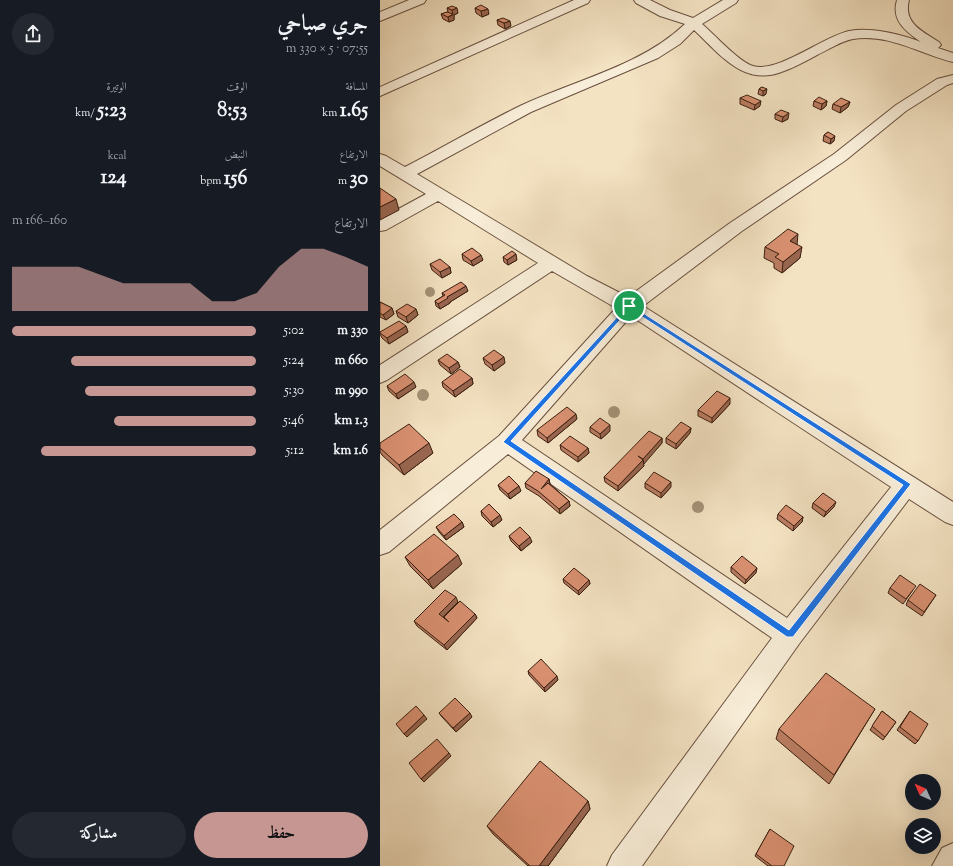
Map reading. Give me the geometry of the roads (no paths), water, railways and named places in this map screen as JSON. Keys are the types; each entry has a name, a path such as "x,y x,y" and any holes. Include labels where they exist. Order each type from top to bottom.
{"street":[{"path":"380,17 420,0"},
{"path":"380,92 584,0"},
{"path":"640,0 665,13 694,23 737,63 747,69 761,72 778,70 835,40 851,35 872,34 900,39 950,57"},
{"path":"405,174 526,110 653,55 675,41 694,23 732,0"},
{"path":"903,0 900,10 902,19 950,57"},
{"path":"380,544 507,442 629,306 736,227 840,157 901,108 942,82 953,79"},
{"path":"380,159 551,263 629,306 953,515"},
{"path":"380,226 439,194"},
{"path":"380,375 551,263"},
{"path":"507,442 790,635"},
{"path":"623,866 790,635 907,484"},
{"path":"948,866 953,859"}]}
